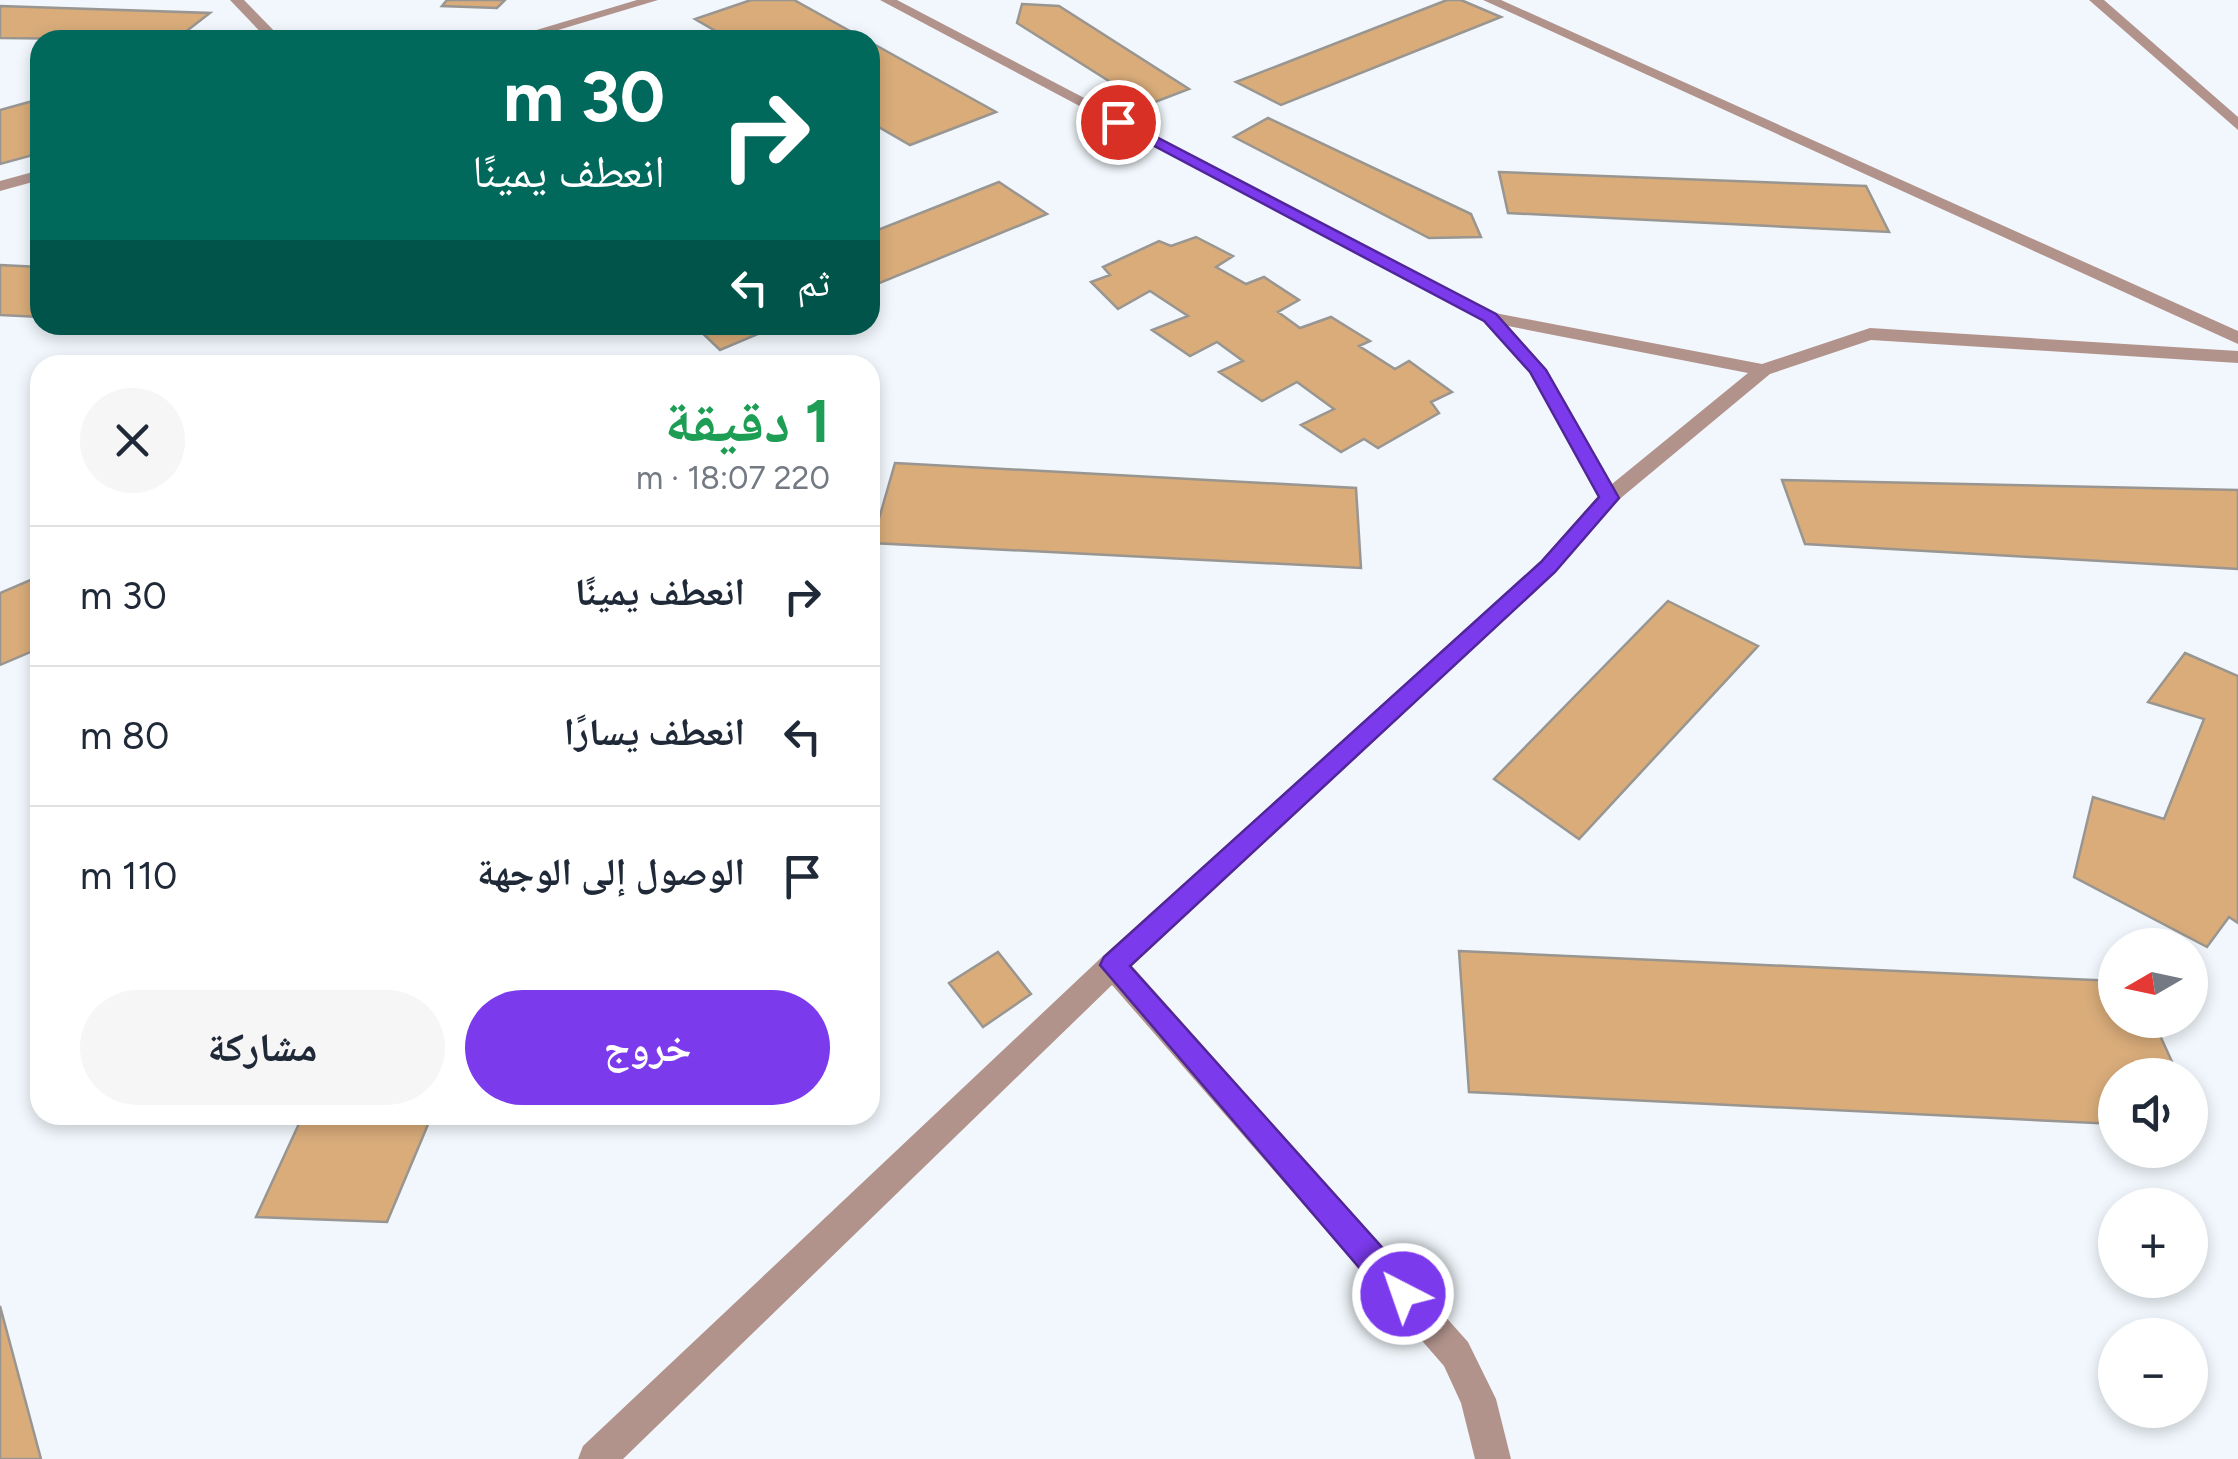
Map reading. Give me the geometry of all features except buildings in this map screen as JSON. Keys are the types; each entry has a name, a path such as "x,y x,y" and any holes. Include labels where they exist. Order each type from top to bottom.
{"street":[{"path":"237,0 266,30"},
{"path":"545,30 651,0"},
{"path":"887,0 918,8 1490,317 1763,370"},
{"path":"1490,0 2238,338"},
{"path":"2096,0 2238,126"},
{"path":"0,186 30,178"},
{"path":"1490,317 1537,370 1609,498"},
{"path":"596,1459 1113,965 1548,567 1609,498 1763,370 1870,334 2238,358"},
{"path":"1113,965 1456,1354 1478,1399 1493,1459"}],"route":[{"path":"1118,122 1490,317 1537,370 1609,498 1548,567 1113,965 1403,1294"}]}
